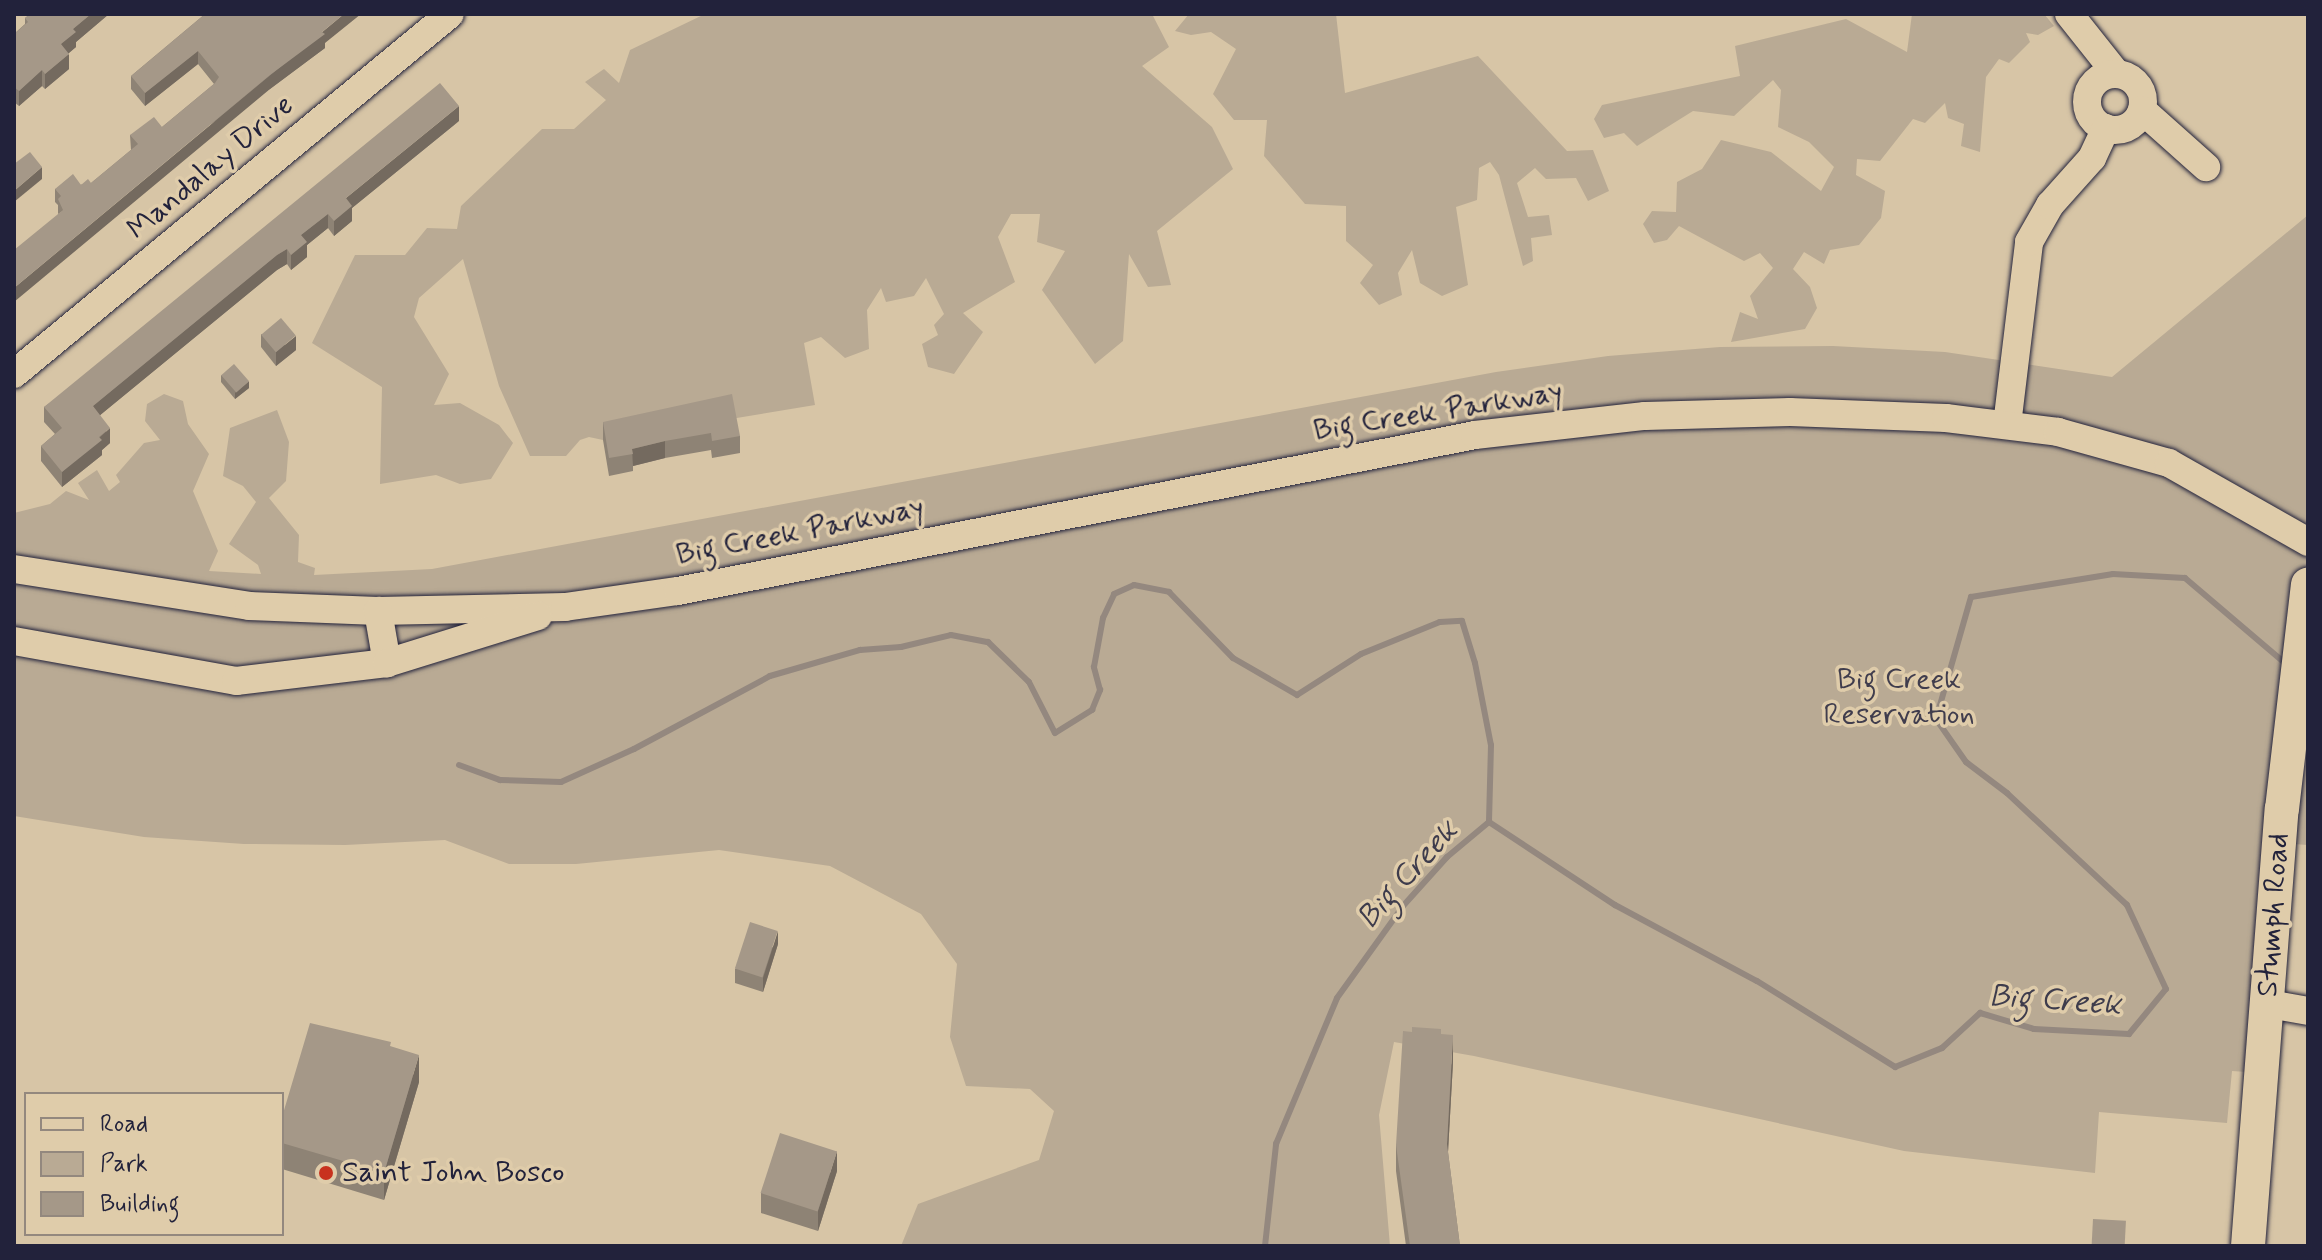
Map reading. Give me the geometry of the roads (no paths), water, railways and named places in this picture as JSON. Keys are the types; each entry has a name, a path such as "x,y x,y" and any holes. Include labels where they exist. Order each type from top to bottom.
{"main road":[{"name":"Stumph Road","path":"2248,1246 2282,809 2306,596"}],"street":[{"name":"Mandalay Drive","path":"14,374 450,14"},
{"path":"2069,14 2116,73 2138,85 2142,110 2206,167"},
{"path":"2116,73 2093,84 2087,100 2092,117 2106,128 2124,129 2142,110"},
{"path":"2007,425 2029,242 2050,205 2092,158 2106,128"},
{"name":"Big Creek Parkway","path":"14,569 249,606 378,611 565,607 678,591 1475,435 1645,416 1790,412 1946,418 2058,432 2169,463 2308,542"},
{"name":"Big Creek Parkway","path":"14,641 236,681 387,663 565,607"},
{"path":"378,611 387,663"},
{"path":"2269,1004 2308,1011"}],"waterway":[{"name":"Big Creek","path":"1265,1246 1276,1144 1337,998 1403,906 1447,857 1489,822 1615,905 1757,981 1895,1067 1942,1048 1980,1013 2034,1029 2129,1034 2166,989 2127,905 2007,793 1966,762 1936,719 1971,597 2113,574 2185,578 2286,664"},
{"path":"459,765 500,780 561,782 634,749 770,676 860,650 901,647 951,635 988,642 1029,682 1055,733 1092,710 1100,690 1094,667 1103,618 1114,594 1134,585 1169,592 1233,658 1297,695 1361,654 1440,622 1462,621 1475,663 1491,745 1489,822"}],"place":[{"name":"Saint John Bosco","path":"326,1173"}],"park label":[{"name":"Big Creek Reservation","path":"1899,697"}]}
